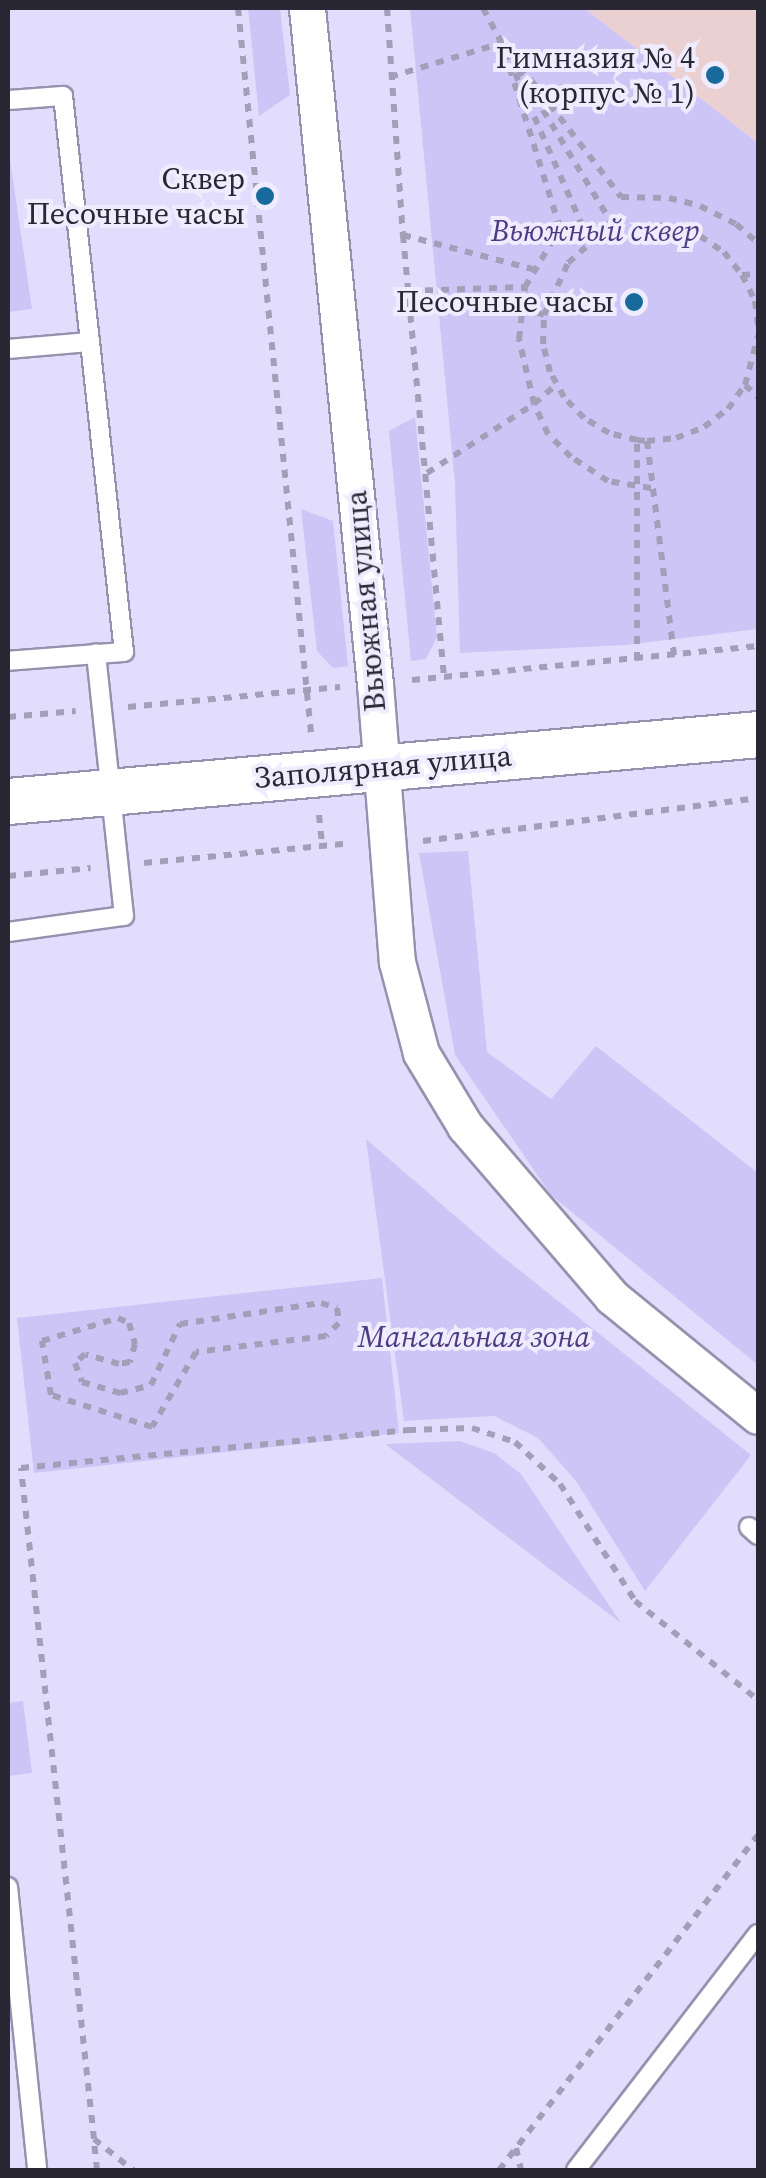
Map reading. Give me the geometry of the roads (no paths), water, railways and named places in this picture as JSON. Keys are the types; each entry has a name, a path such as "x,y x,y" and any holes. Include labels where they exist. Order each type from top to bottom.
{"street":[{"name":"Вьюжная улица","path":"306,8 397,962 420,1054 465,1126 612,1297 758,1416"},
{"name":"Заполярная улица","path":"8,801 758,734"}],"lane":[{"path":"8,100 63,96 124,652 8,661"},
{"path":"8,350 89,342"},
{"path":"8,932 124,916 96,653"},
{"path":"8,1887 37,2170"},
{"path":"576,2170 758,1934"}],"place":[{"name":"Гимназия № 4 (корпус № 1)","path":"715,75"},
{"name":"Сквер Песочные часы","path":"265,196"},
{"name":"Песочные часы","path":"634,302"}],"park label":[{"name":"Вьюжный сквер","path":"595,231"},
{"name":"Мангальная зона","path":"474,1337"}]}
